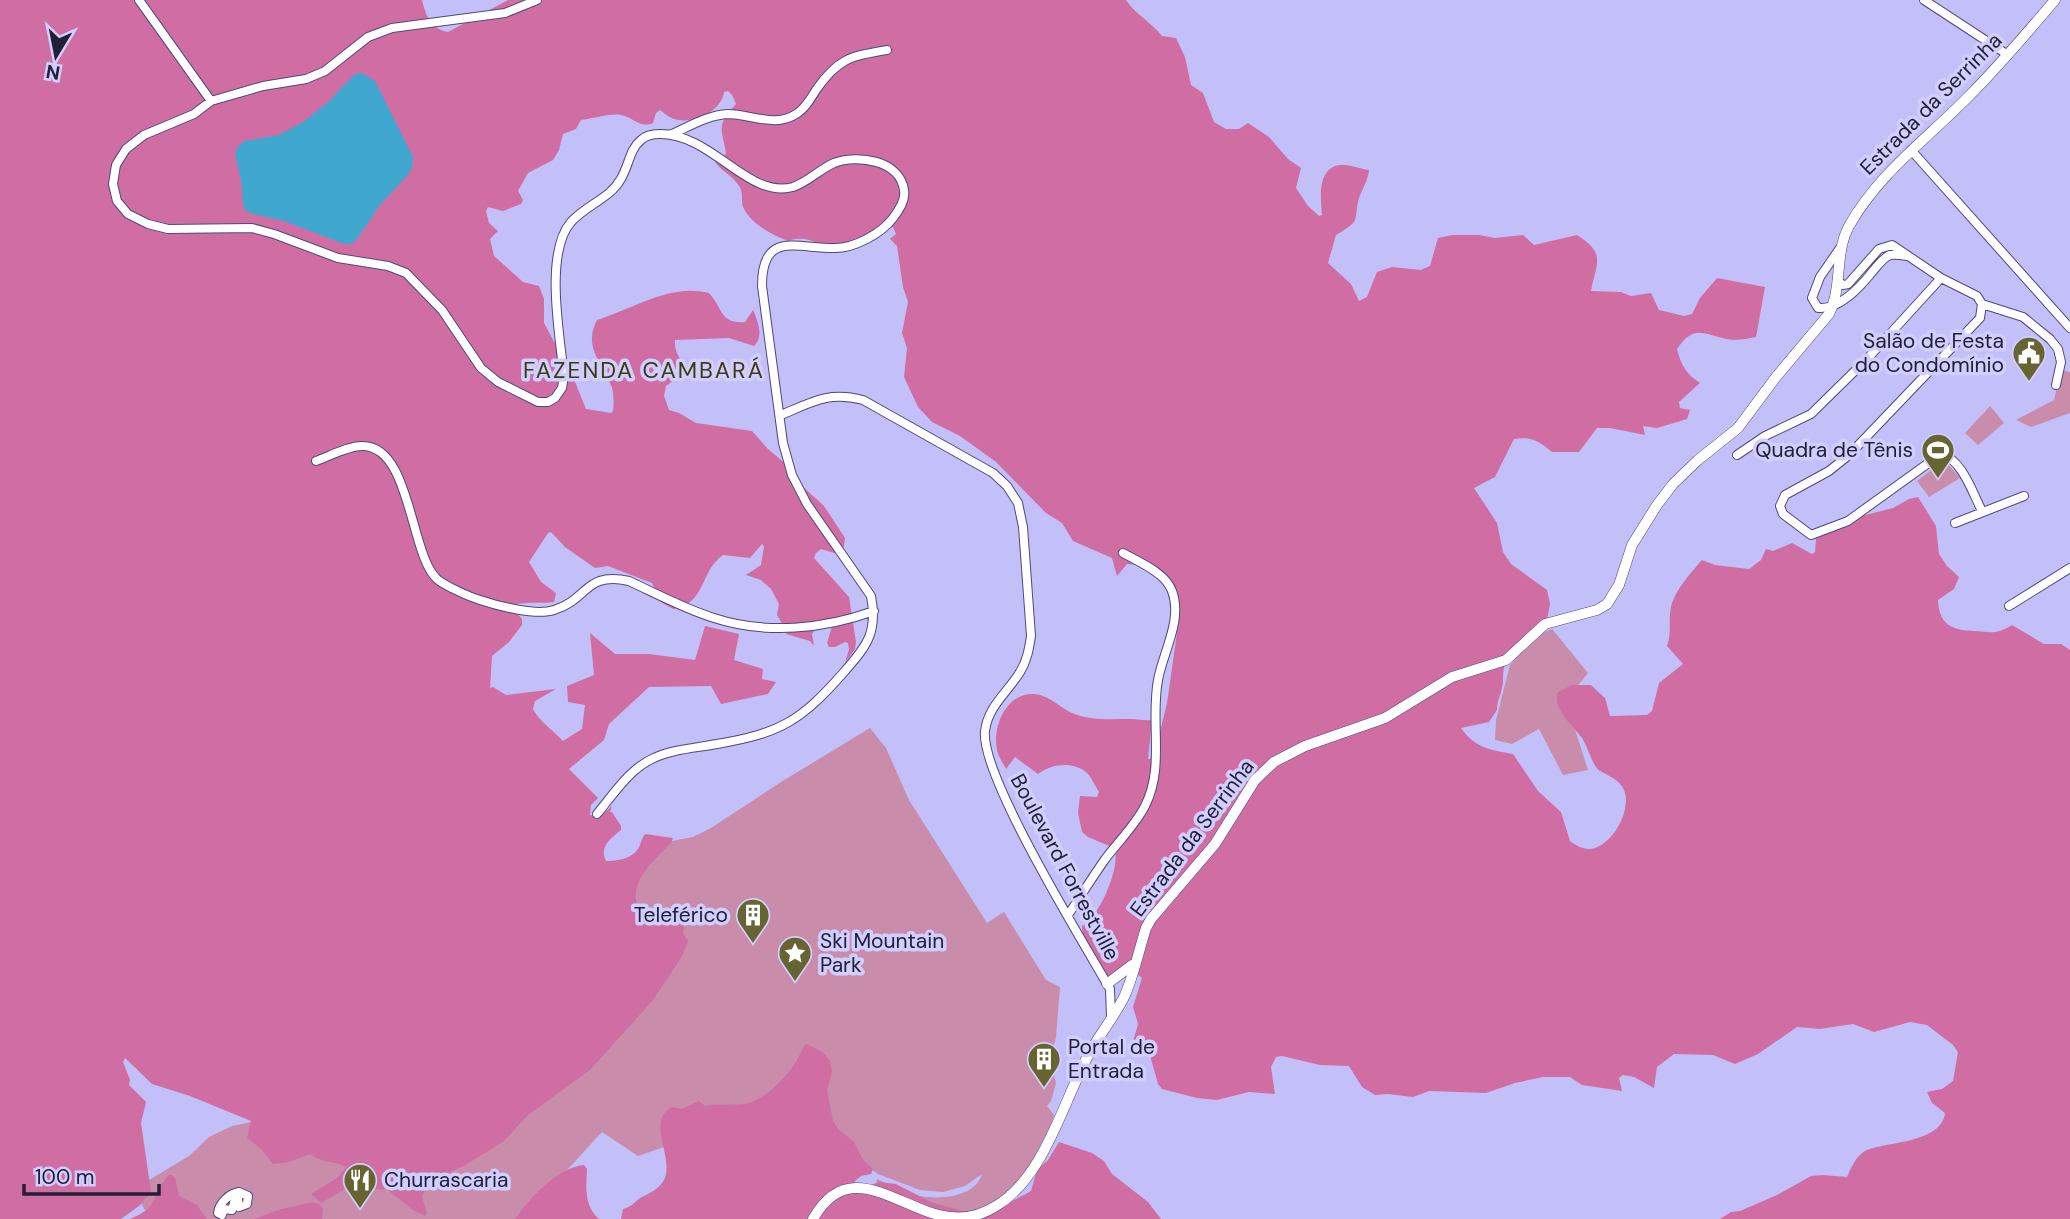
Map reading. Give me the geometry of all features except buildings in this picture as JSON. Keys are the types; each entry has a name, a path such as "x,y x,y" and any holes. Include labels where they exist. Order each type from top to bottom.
{"street":[{"path":"139,0 211,101"},
{"path":"537,0 505,13 392,28 368,37 324,71 306,79 262,86 211,101 194,114 144,135 126,149 116,166 113,184 117,201 128,214 148,224 168,229 252,228 338,258 387,266 406,273 442,310 481,368 498,382 538,402 548,402 555,398 562,388 564,376 555,305 557,255 562,238 570,223 618,186 634,147 642,138 653,134 672,134 696,142 754,182 770,188 797,186 833,163 849,159 873,161 891,168 901,179 905,191 901,206 890,222 871,236 842,247 788,244 776,248 767,257 762,270 783,443 792,475 807,504 871,596 873,628 867,644 817,703 797,719 749,737 679,750 653,758 637,769 597,814"},
{"path":"1924,0 2008,55"},
{"name":"Estrada da Serrinha","path":"813,1219 830,1198 841,1191 855,1188 885,1192 948,1217 967,1217 996,1207 1020,1185 1042,1153 1080,1070 1125,996 1151,919 1215,844 1255,780 1274,762 1305,746 1385,718 1452,677 1506,660 1545,624 1597,610 1607,604 1619,585 1632,545 1673,484 1738,428 1776,377 1829,314 1833,305 1840,247 1870,194 2008,55 2054,0"},
{"path":"672,134 707,118 728,114 782,120 796,114 840,62 854,55 887,50"},
{"path":"1911,150 2070,328"},
{"path":"1837,280 1843,285 1848,284 1879,249 1892,245 1941,278 1978,296 1982,304 1980,318 1849,455 1829,471 1785,495 1780,506 1783,514 1811,535 1848,521 1941,454 1956,464 1982,511"},
{"path":"1840,247 1820,277 1812,298 1818,308 1824,309 1853,293 1885,258 1892,254 1910,256"},
{"path":"1737,455 1765,436 1811,414 1868,358 1941,278"},
{"path":"1982,304 2023,317 2050,339 2058,349 2061,362 2056,385"},
{"name":"Boulevard Forrestville","path":"781,415 824,398 842,395 863,400 993,473 1007,486 1018,503 1023,527 1031,636 1020,672 988,716 985,733 988,751 1002,789 1108,986"},
{"path":"316,461 360,446 374,448 385,456 405,495 429,568 437,580 480,600 533,612 551,611 565,606 592,583 616,578 629,581 714,618 743,625 819,626 849,620 874,611"},
{"path":"1955,523 2024,496"},
{"path":"1068,915 1104,860 1144,808 1156,766 1154,723 1157,680 1174,621 1175,606 1172,590 1166,580 1123,552"},
{"path":"2009,606 2070,568"},
{"path":"1108,986 1135,962"},
{"path":"1108,986 1125,996"},
{"path":"1108,986 1111,1016"},
{"path":"243,1193 248,1196 248,1202 244,1206 239,1207 238,1199 235,1199 232,1210 224,1209 222,1215 218,1213 221,1204 232,1194 243,1193"}],"shaded area":[{"path":"0,0 422,0 430,21 437,28 448,32 508,0 1126,0 1162,36 1176,38 1185,57 1191,85 1203,93 1214,122 1226,129 1239,129 1248,123 1269,137 1288,159 1301,168 1296,188 1308,206 1319,216 1322,215 1323,178 1332,167 1347,165 1369,170 1355,220 1336,235 1328,263 1351,284 1359,301 1367,297 1377,272 1392,267 1421,270 1430,266 1438,238 1452,235 1495,238 1523,235 1534,245 1577,235 1593,248 1596,254 1597,266 1591,291 1621,292 1631,296 1651,293 1659,310 1684,316 1692,314 1700,298 1717,278 1765,287 1756,337 1734,340 1699,333 1689,336 1677,349 1685,369 1700,383 1679,402 1680,408 1690,410 1687,419 1657,428 1643,426 1645,435 1597,428 1579,452 1552,452 1534,440 1514,439 1495,477 1474,488 1497,523 1503,552 1511,564 1547,590 1550,604 1547,620 1505,664 1497,710 1489,722 1461,728 1478,744 1513,754 1538,791 1561,812 1570,841 1588,849 1602,845 1620,824 1626,806 1624,790 1617,781 1596,767 1582,738 1561,711 1558,692 1572,685 1591,685 1605,698 1610,716 1647,715 1652,711 1659,683 1683,664 1667,646 1671,607 1680,588 1702,560 1715,565 1749,569 1761,560 1766,549 1773,551 1792,543 1812,554 1815,552 1816,539 1822,526 1893,508 1918,497 1936,526 1939,554 1959,577 1954,589 1938,600 1944,621 1959,629 1985,632 1997,632 2012,625 2044,644 2061,644 2070,650 2070,1219 1720,1219 1731,1212 1740,1211 1777,1195 1811,1176 1847,1177 1856,1159 1865,1151 1911,1140 1934,1131 1945,1113 1932,1103 1927,1092 1942,1089 1953,1081 1958,1052 1927,1025 1910,1022 1874,1032 1853,1024 1820,1029 1797,1027 1758,1054 1735,1064 1713,1055 1674,1054 1657,1067 1654,1088 1634,1077 1623,1075 1619,1078 1622,1091 1582,1085 1570,1077 1543,1077 1486,1093 1429,1091 1413,1097 1375,1095 1362,1087 1349,1066 1320,1065 1282,1056 1276,1057 1271,1067 1275,1094 1249,1092 1217,1100 1162,1089 1158,1084 1149,1052 1139,1048 1131,1054 1130,1052 1138,1024 1133,1007 1142,978 1130,968 1104,979 1098,972 1097,957 1088,947 1083,935 1082,926 1089,921 1102,902 1115,866 1114,848 1082,832 1078,813 1080,796 1097,797 1099,792 1088,774 1074,766 1055,766 1038,774 1015,757 1006,769 996,741 999,721 1009,705 1024,695 1033,694 1049,698 1072,713 1086,717 1152,720 1148,759 1154,750 1161,757 1160,732 1178,626 1178,609 1174,598 1162,580 1138,565 1127,564 1117,576 1112,558 1073,541 1062,523 1046,513 996,462 960,436 932,422 918,407 904,377 907,348 902,333 908,302 897,246 890,239 896,234 893,227 863,236 837,253 807,240 788,241 768,232 751,218 743,207 739,186 715,162 726,154 723,123 736,104 728,91 724,92 718,105 712,110 690,120 674,119 660,110 653,123 644,125 617,115 581,120 576,129 563,134 553,160 528,173 518,191 523,200 521,204 503,211 488,207 486,211 489,223 498,231 490,239 494,256 523,282 539,286 544,299 544,323 573,377 586,409 611,413 613,411 612,388 593,348 593,330 597,320 680,291 709,293 723,315 731,321 745,322 753,310 759,334 754,346 729,338 675,340 675,348 683,367 676,378 666,386 664,396 669,410 696,423 752,431 796,473 801,485 824,506 845,538 841,551 834,553 821,549 814,558 849,597 856,642 855,649 845,663 848,643 829,647 827,643 833,623 819,623 812,634 814,646 810,641 786,634 777,615 779,604 771,589 761,580 746,575 761,565 762,544 750,558 723,555 715,562 692,600 673,609 661,602 652,583 608,566 595,568 565,547 551,532 529,562 541,582 556,593 554,602 514,605 515,611 522,619 522,625 509,642 492,656 490,688 493,687 506,695 556,689 535,701 533,709 563,741 582,729 585,705 568,702 567,686 594,675 590,633 615,654 649,654 695,660 705,626 739,634 734,660 763,669 762,679 776,682 768,694 721,704 711,686 649,687 609,724 604,740 569,769 598,798 591,805 590,815 604,813 612,806 610,812 621,826 621,830 605,847 606,861 620,860 632,855 645,834 673,838 640,880 636,901 640,912 649,923 659,912 674,907 682,912 685,918 683,934 688,940 683,955 653,1000 590,1070 528,1115 504,1141 464,1166 428,1182 422,1197 427,1213 425,1216 384,1187 384,1190 350,1186 321,1203 311,1194 337,1178 346,1167 310,1154 289,1162 273,1164 261,1149 247,1138 251,1121 152,1084 125,1058 123,1062 130,1080 129,1085 146,1102 141,1123 151,1192 139,1206 121,1219 0,1219"},
{"path":"2061,370 2070,372 2070,413 2031,427 2016,420 2054,400"},
{"path":"1990,406 2004,423 1978,445 1965,433"},
{"name":"Quadra de Tênis","path":"1944,460 1960,478 1929,497 1917,481"},
{"path":"1552,629 1588,673 1575,689 1571,717 1588,770 1563,775 1539,729 1512,744 1495,740 1496,720 1510,665 1538,635"},
{"name":"Ski Mountain Park","path":"870,728 886,748 909,800 987,923 1004,912 1046,980 1060,987 1056,1037 1050,1060 1056,1083 1047,1106 1054,1115 1049,1131 1018,1182 987,1206 970,1212 952,1213 925,1205 876,1184 877,1179 917,1196 951,1196 970,1189 982,1174 965,1186 943,1192 920,1190 878,1174 854,1158 737,1122 638,1156 602,1132 522,1219 150,1219 138,1198 144,1183 189,1156 209,1137 232,1126 261,1120 617,892 667,842 693,837 711,828"},
{"path":"806,1044 823,1052 830,1061 832,1072 827,1090 833,1121 838,1129 854,1142 863,1160 873,1169 871,1174 861,1176 855,1181 853,1186 864,1188 879,1182 896,1184 931,1202 966,1212 990,1213 1031,1191 1037,1170 1048,1160 1059,1142 1092,1153 1104,1161 1112,1174 1148,1202 1161,1219 621,1219 623,1209 660,1186 664,1180 666,1161 661,1122 664,1114 672,1107 682,1109 699,1101 705,1106 752,1102 775,1087 794,1065"},
{"path":"584,1165 587,1169 588,1202 599,1219 515,1219 536,1193 554,1178 574,1167"},
{"path":"169,1175 175,1178 179,1196 197,1205 207,1219 130,1219 147,1210"},
{"path":"312,1202 323,1208 322,1219 254,1219 278,1210"}],"water":[{"path":"362,73 375,81 413,157 412,168 407,176 380,205 357,239 351,244 344,244 284,221 246,211 235,154 237,148 244,141 279,135 303,122 327,103 355,74"}],"place":[{"name":"Salão de Festa do Condomínio","path":"2029,383"},
{"name":"Quadra de Tênis","path":"1938,480"},
{"name":"Teleférico","path":"753,945"},
{"name":"Ski Mountain Park","path":"795,983"},
{"name":"Portal de Entrada","path":"1044,1089"},
{"name":"Churrascaria","path":"360,1210"}],"district":[{"name":"FAZENDA CAMBARÁ","path":"644,370"}]}
